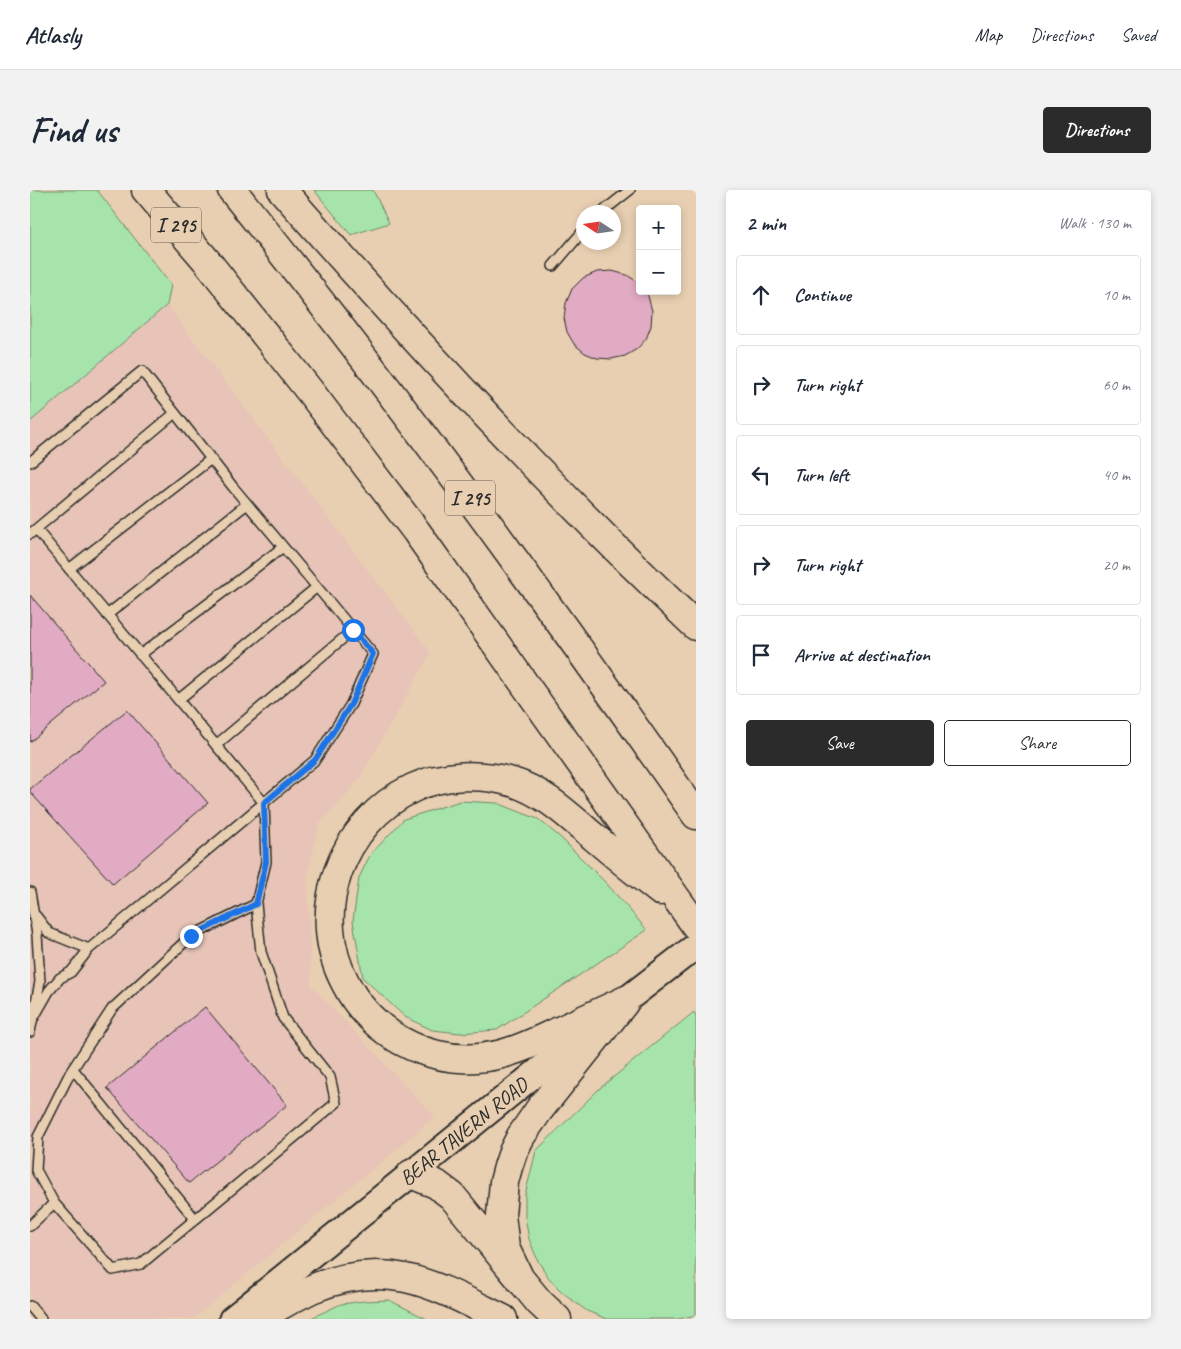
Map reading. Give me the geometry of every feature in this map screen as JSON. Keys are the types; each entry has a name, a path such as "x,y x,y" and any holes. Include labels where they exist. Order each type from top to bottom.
{"highway":[{"name":"I 295","path":"146,190 206,260 312,394 416,531 692,920"},
{"name":"I 295","path":"232,190 403,409 489,523 696,815"},
{"path":"282,190 403,326 504,435 582,515 696,626"},
{"path":"626,1000 517,1050 487,1057 462,1058 439,1055 414,1048 401,1041 376,1023 358,1003 342,977 331,944 331,897 339,867 353,839 380,808 415,787 432,781 460,776 500,779 525,787 551,801 692,920"},
{"path":"522,1281 505,1248 501,1215 504,1182 513,1152 521,1136 539,1110 626,1000"},
{"path":"411,1174 436,1184 452,1196 539,1302 557,1319"},
{"path":"256,1319 313,1288 340,1279 381,1274 427,1283 503,1319"}],"street":[{"name":"BEAR TAVERN ROAD","path":"232,1319 626,1000 687,953"}],"lane":[{"path":"611,205 630,190"},
{"path":"554,266 576,240"},
{"path":"30,462 142,371 247,504 373,654 351,704 315,760 89,950 71,972 60,978 49,991 33,1019"},
{"path":"175,413 33,532 69,570 264,803 266,862 256,904 261,952 284,1018 330,1077 336,1103 141,1264 113,1270 54,1203 36,1170 38,1137 73,1069 112,1009 191,936 256,904"},
{"path":"69,570 211,459"},
{"path":"107,616 247,504"},
{"path":"140,655 283,547"},
{"path":"178,700 317,588"},
{"path":"216,745 353,630"},
{"path":"30,892 38,934 40,982 30,1032"},
{"path":"34,914 49,933 89,950"},
{"path":"73,1069 195,1219"},
{"path":"30,1226 54,1203"},
{"path":"30,1306 41,1319"}],"shaded area":[{"path":"167,305 431,653 359,780 319,825 308,874 311,985 435,1117 193,1319 30,1319 30,421"}],"green space":[{"path":"30,190 97,190 171,285 167,305 30,422"},
{"path":"314,190 373,190 389,223 351,235"},
{"path":"460,801 497,803 538,819 561,838 607,884 647,930 497,1030 460,1033 432,1030 405,1017 363,978 353,921 359,878 370,855 404,819"},
{"path":"694,1012 696,1016 696,1315 678,1319 607,1319 587,1311 560,1290 549,1278 538,1261 529,1239 525,1217 525,1195 536,1151 600,1088"},
{"path":"389,1300 427,1319 309,1319 341,1304"}],"building":[{"path":"612,271 627,275 636,281 636,295 648,296 652,311 651,326 646,339 637,349 625,356 611,359 597,358 585,353 574,344 567,332 564,318 566,303 572,289 583,278 597,272"},
{"path":"30,595 104,681 30,742"},
{"path":"127,710 208,803 113,884 30,792 30,789"},
{"path":"205,1007 287,1105 189,1183 107,1088"}],"route":[{"path":"191,936 256,904 266,862 264,803 315,760 351,704 373,654 353,630"}]}
